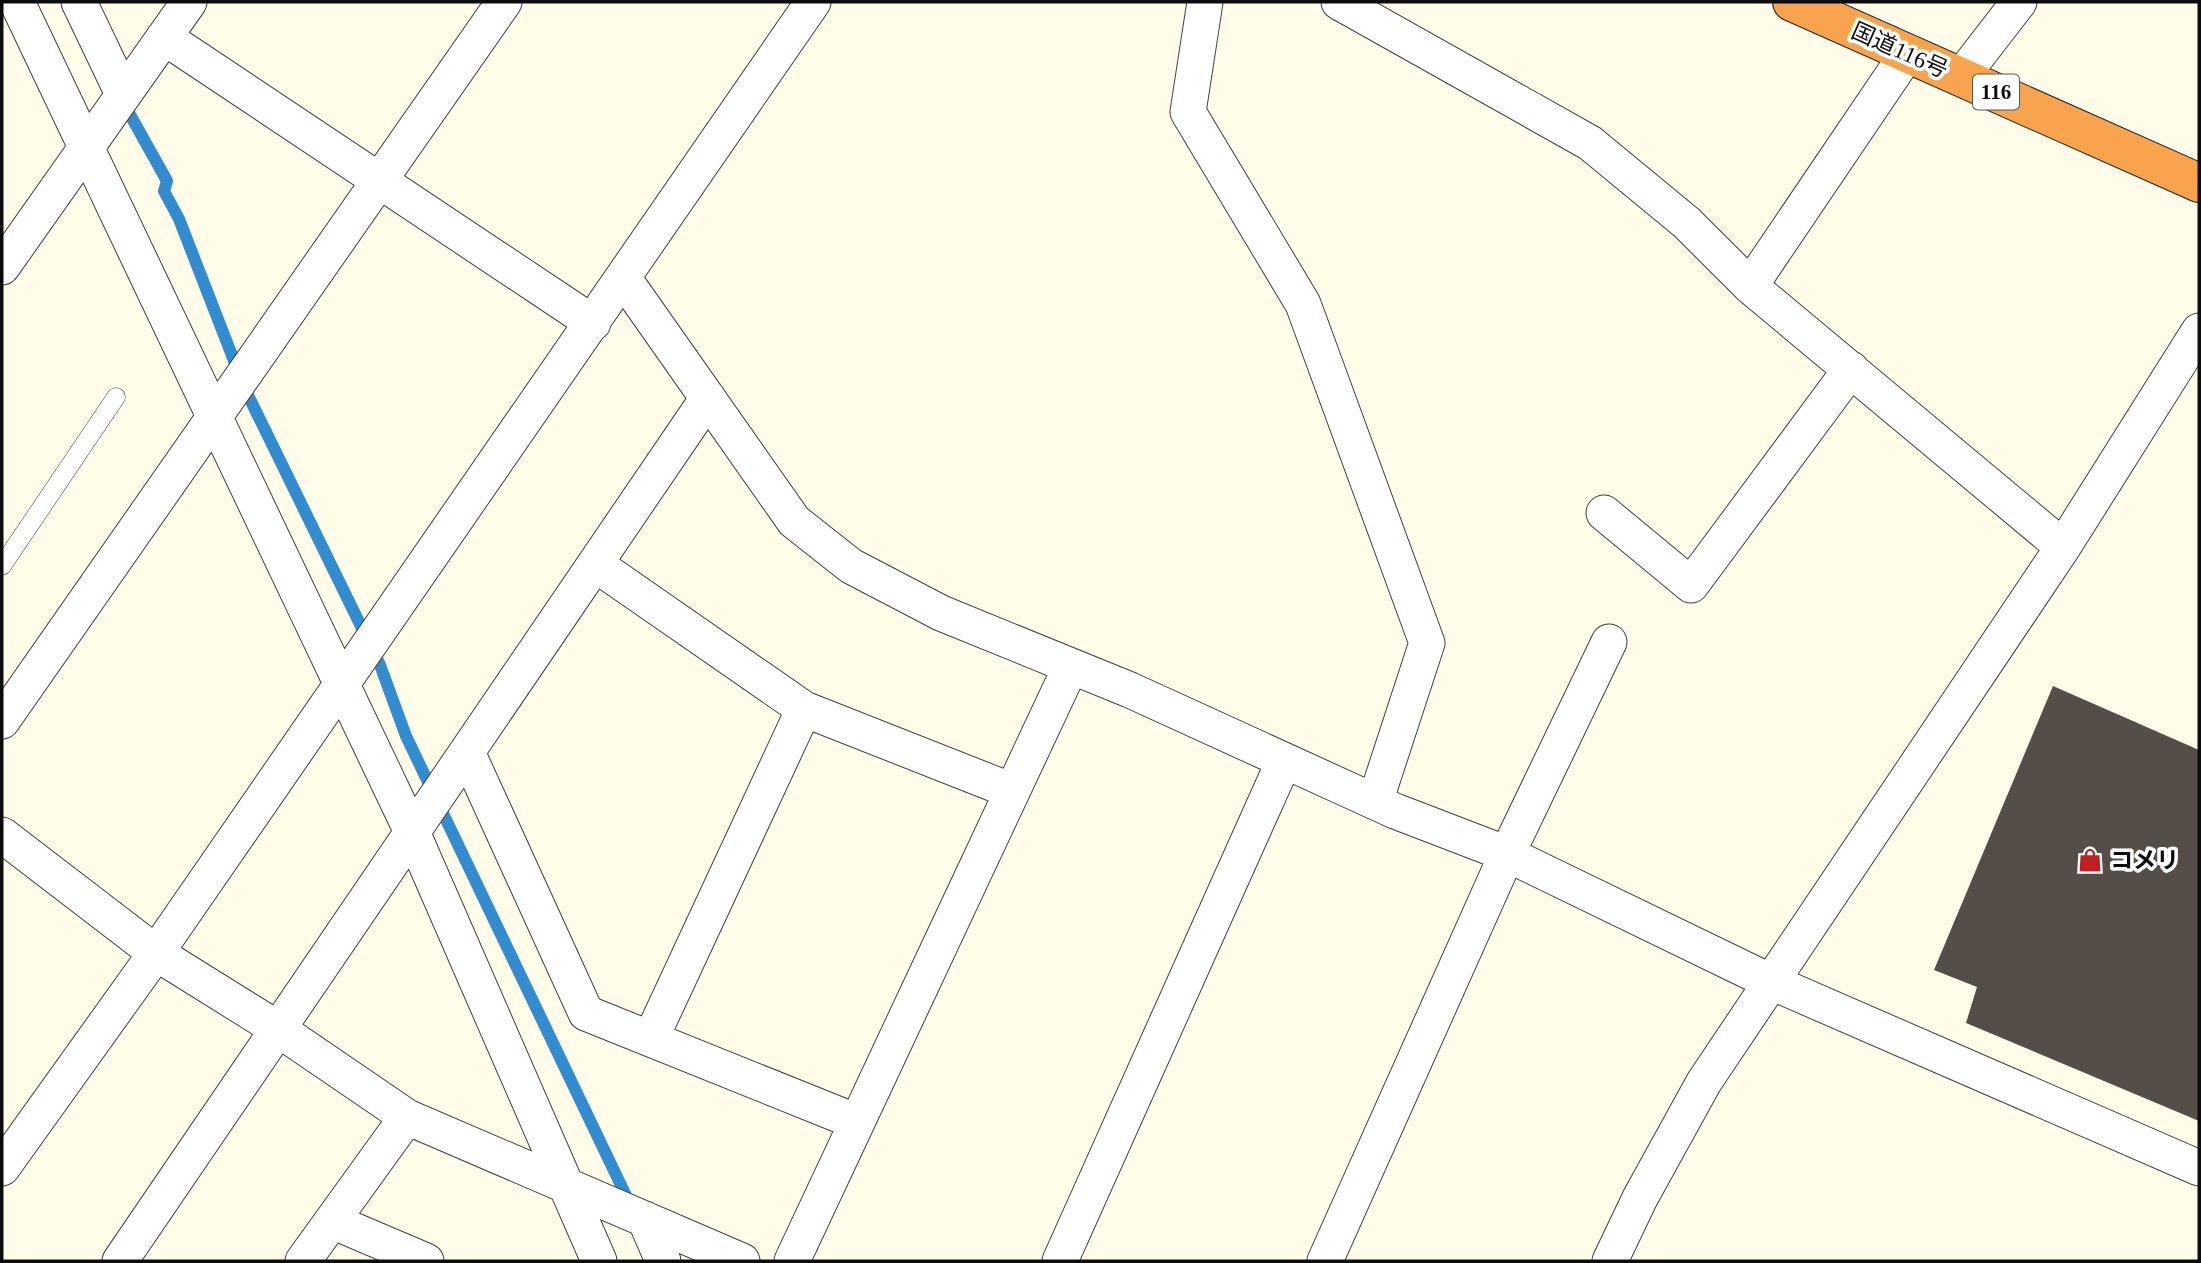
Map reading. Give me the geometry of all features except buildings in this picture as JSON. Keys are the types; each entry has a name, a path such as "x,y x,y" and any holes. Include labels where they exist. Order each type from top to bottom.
{"highway":[{"name":"国道116号","path":"1792,2 2199,183"}],"street":[{"path":"17,2 412,832 599,1261"},
{"path":"79,2 123,94"},
{"path":"2,267 189,2"},
{"path":"2,720 504,2"},
{"path":"2,1168 156,953 813,2"},
{"path":"1205,2 1188,112 1303,304 1427,643 1375,802"},
{"path":"1339,2 1590,143 1687,223 1750,286 2063,547"},
{"path":"1961,77 2019,2"},
{"path":"164,37 593,323"},
{"path":"1750,286 1907,54"},
{"path":"624,279 794,521 851,566 942,613 1071,666 1375,802 1507,854 1769,981 2199,1168"},
{"path":"1611,1261 1640,1198 1704,1082 1769,981 2063,547 2199,331"},
{"path":"1604,513 1691,585 1851,369"},
{"path":"120,1261 708,398"},
{"path":"608,573 804,709 1012,791"},
{"path":"1325,1261 1507,854 1609,642"},
{"path":"792,1261 1071,666"},
{"path":"651,1038 804,709"},
{"path":"467,752 586,1013 857,1122"},
{"path":"1060,1261 1284,761"},
{"path":"2,835 156,953 278,1029 407,1117 743,1261"},
{"path":"303,1261 407,1117"},
{"path":"645,1219 663,1261"},
{"path":"332,1221 426,1261"}],"lane":[{"path":"2,566 116,397"}],"waterway":[{"path":"123,102 167,181 164,191 179,219 245,389 380,665 406,736 630,1204"}],"place":[{"name":"コメリ","path":"2090,860"}]}
